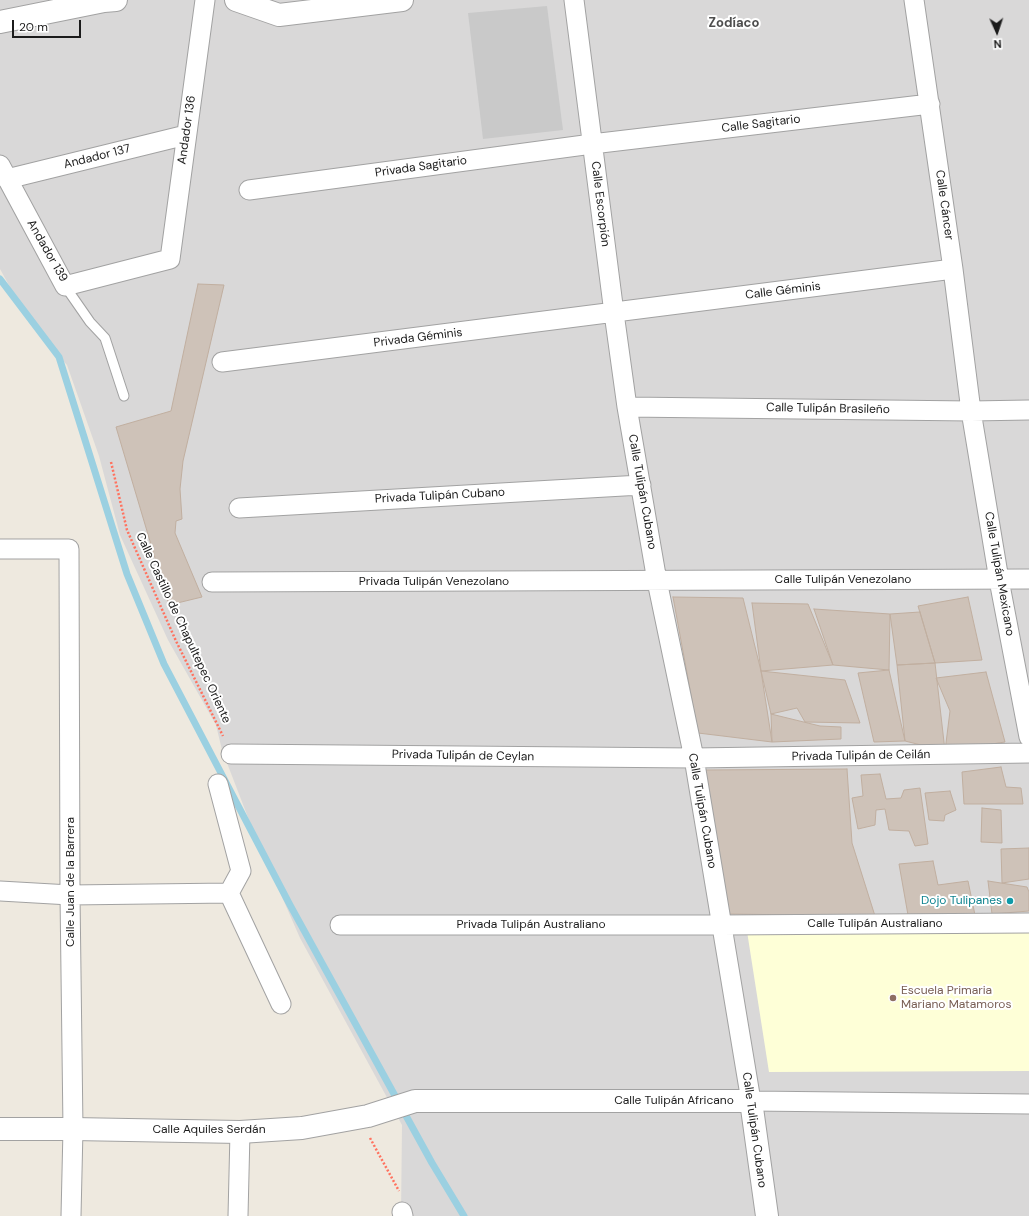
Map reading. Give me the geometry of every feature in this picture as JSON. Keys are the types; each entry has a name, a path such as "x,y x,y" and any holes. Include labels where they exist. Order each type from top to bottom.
{"street":[{"path":"0,22 108,0"},
{"name":"Andador 136","path":"170,260 205,0"},
{"path":"236,0 279,15 402,0"},
{"name":"Calle Escorpión","path":"574,0 627,407"},
{"name":"Calle Cáncer","path":"914,0 953,269 971,410"},
{"name":"Calle Sagitario","path":"592,144 930,104"},
{"name":"Andador 137","path":"3,172 186,135"},
{"name":"Privada Sagitario","path":"249,190 592,144"},
{"name":"Andador 139","path":"3,172 65,286 170,260"},
{"name":"Calle Géminis","path":"614,313 953,269"},
{"name":"Privada Géminis","path":"222,362 614,313"},
{"name":"Calle Tulipán Brasileño","path":"627,407 1029,410"},
{"name":"Calle Tulipán Cubano","path":"627,407 657,581 694,758 751,1101 766,1216"},
{"name":"Calle Tulipán Mexicano","path":"971,410 999,580 1029,737"},
{"name":"Privada Tulipán Cubano","path":"239,508 641,485"},
{"name":"Calle Juan de la Barrera","path":"0,549 69,549 70,895 73,1128 71,1216"},
{"name":"Calle Tulipán Venezolano","path":"657,581 1029,580"},
{"name":"Privada Tulipán Venezolano","path":"212,582 657,581"},
{"name":"Privada Tulipán de Ceilán","path":"694,758 1029,753"},
{"name":"Privada Tulipán de Ceylan","path":"231,754 694,758"},
{"path":"218,784 241,872 229,893"},
{"path":"0,891 70,895 229,893"},
{"path":"229,893 281,1004"},
{"name":"Calle Tulipán Australiano","path":"722,925 1029,923"},
{"name":"Privada Tulipán Australiano","path":"340,925 722,925"},
{"name":"Calle Tulipán Africano","path":"415,1102 751,1101 1029,1104"},
{"name":"Calle Aquiles Serdán","path":"0,1128 73,1128 240,1132 302,1128 364,1117 415,1102"},
{"path":"238,1216 240,1132"}],"lane":[{"path":"65,286 90,322 105,338 124,396"}],"path":[{"name":"Calle Castillo de Chapultepec Oriente","path":"111,462 128,530 176,641 231,754"},
{"path":"364,1117 399,1190 402,1214"}],"shaded area":[{"path":"0,0 1029,0 1029,1216 401,1216 402,1125 300,938 254,833 222,750 216,725 168,640 120,535 99,456 67,365 31,325 0,269"},
{"path":"547,6 563,130 483,139 468,13"},
{"name":"Escuela Primaria Mariano Matamoros","path":"746,925 1029,925 1029,1071 769,1072"}],"building":[{"path":"198,284 224,285 183,461 180,489 182,519 176,521 175,533 202,597 169,605 116,427 171,411"},
{"path":"673,597 743,598 761,671 772,742 698,733"},
{"path":"968,597 982,660 935,663 918,606"},
{"path":"752,603 808,604 833,665 761,671"},
{"path":"814,609 890,614 889,670 833,665"},
{"path":"920,612 935,663 897,665 890,614"},
{"path":"935,663 945,751 905,741 897,665"},
{"path":"889,670 905,741 874,742 858,673"},
{"path":"761,671 845,680 860,723 805,722 797,708 771,714"},
{"path":"986,672 1005,742 945,751 950,711 936,678"},
{"path":"771,714 820,726 841,727 841,739 772,742"},
{"path":"1001,767 1006,787 1021,788 1023,804 964,804 962,772"},
{"path":"847,769 852,843 875,916 725,914 705,770"},
{"path":"880,774 886,799 901,798 904,790 920,788 928,844 915,846 909,831 889,830 885,809 876,810 875,825 858,829 852,798 863,796 861,775"},
{"path":"950,791 956,810 945,815 944,821 929,820 925,793"},
{"path":"982,808 1001,810 1002,843 981,842"},
{"path":"1029,848 1029,879 1002,883 1001,849"},
{"path":"933,861 938,885 968,881 975,915 908,915 899,864"},
{"name":"Dojo Tulipanes","path":"988,881 1027,887 1029,892 1029,911 992,914"}],"waterway":[{"path":"0,279 59,357 127,574 164,664 290,905 432,1163 464,1216"}],"place":[{"name":"Dojo Tulipanes","path":"1010,901"},
{"name":"Escuela Primaria Mariano Matamoros","path":"893,998"}],"district":[{"name":"Zodíaco","path":"734,24"}]}
